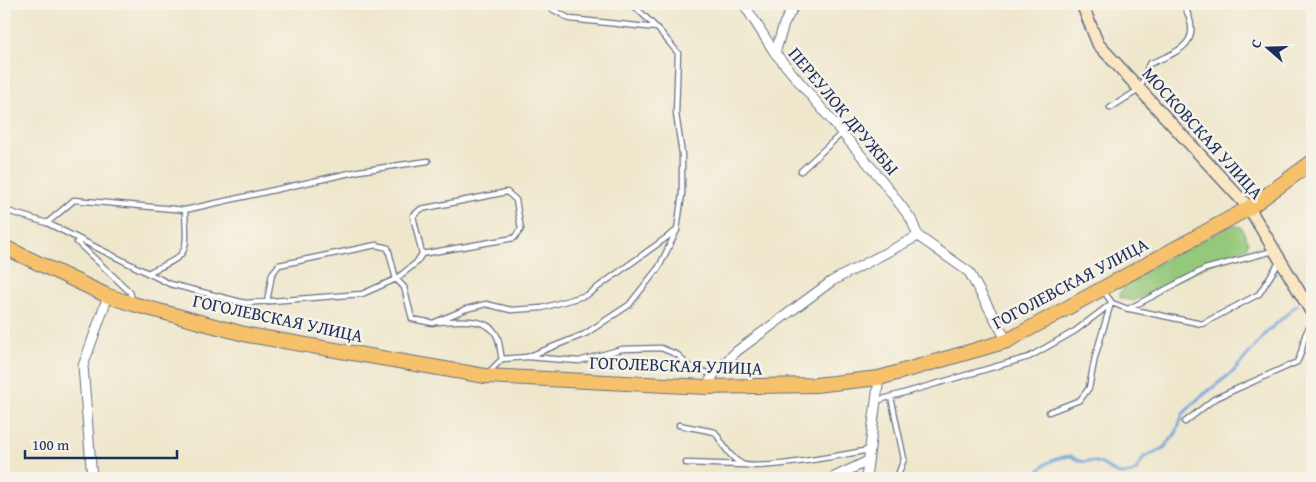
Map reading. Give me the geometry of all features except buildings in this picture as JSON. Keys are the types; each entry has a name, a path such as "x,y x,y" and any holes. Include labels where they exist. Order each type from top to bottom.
{"main road":[{"name":"ГОГОЛЕВСКАЯ УЛИЦА","path":"4,247 108,296 248,335 485,376 710,381 815,386 879,378 1007,341 1249,208 1312,162"}],"street":[{"path":"775,53 784,24 795,4"},
{"name":"МОСКОВСКАЯ УЛИЦА","path":"1082,4 1098,44 1249,208 1312,313"},
{"name":"ПЕРЕУЛОК ДРУЖБЫ","path":"745,6 775,53 881,179 911,219 918,236 969,272 1007,341"},
{"path":"710,381 737,351 832,281 918,236"},
{"path":"92,478 83,366 108,296"},
{"path":"866,478 879,378"},
{"path":"832,478 868,461"}],"lane":[{"path":"543,4 570,19 658,29"},
{"path":"526,357 585,334 629,305 659,267 677,230 682,194 682,154 676,114 678,53 658,29 632,4"},
{"path":"1110,108 1140,90 1149,64 1181,51 1192,37 1191,20 1183,4"},
{"path":"801,171 842,133"},
{"path":"47,223 74,200 186,210 359,171 428,161"},
{"path":"4,210 47,223 170,284 219,298 245,303 362,294 396,279 416,263 422,254 414,216 421,209 507,192 516,200 521,229 514,238 422,254"},
{"path":"147,273 176,260 187,247 186,210"},
{"path":"433,323 466,309 486,304 511,310 542,308 587,295 677,230"},
{"path":"74,238 130,292 134,299 133,304"},
{"path":"267,302 272,274 280,265 376,245 388,248 396,279 404,287 412,319 433,323 468,321 489,326 497,334 502,359"},
{"path":"1128,308 1205,269 1274,250"},
{"path":"1103,289 1112,303 1202,324 1259,294 1281,261"},
{"path":"876,401 1029,357 1075,332 1112,303"},
{"path":"1049,412 1080,400 1089,388 1095,357 1112,303"},
{"path":"1185,422 1214,398 1297,362 1303,351 1303,339 1306,330 1312,324"},
{"path":"485,376 502,359 526,357 579,361 622,349 661,348 678,355 687,365 710,381"},
{"path":"891,397 904,459 897,478"},
{"path":"679,425 715,432 731,457 744,465"},
{"path":"686,464 744,465 796,463 822,456 870,450"}],"green space":[{"path":"1232,225 1241,227 1248,241 1247,247 1133,301 1120,298 1120,292 1144,272"}],"waterway":[{"path":"1036,478 1041,468 1045,465 1060,458 1071,456 1082,462 1092,461 1102,464 1114,472 1122,474 1136,471 1144,457 1163,449 1176,433 1183,414 1198,399 1234,371 1267,332 1297,305"}]}
